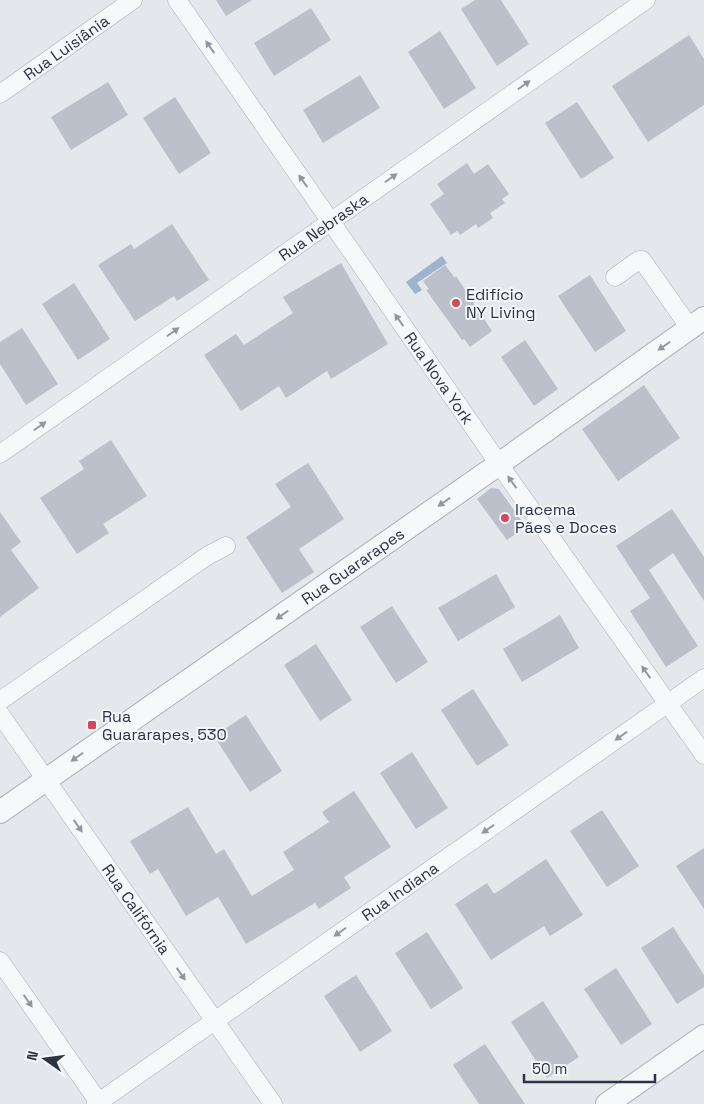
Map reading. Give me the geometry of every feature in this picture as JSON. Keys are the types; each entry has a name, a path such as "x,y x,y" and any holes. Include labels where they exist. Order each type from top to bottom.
{"street":[{"name":"Rua Luisiânia","path":"0,94 133,0"},
{"name":"Rua Nova York","path":"176,0 704,755"},
{"name":"Rua Nebraska","path":"0,454 646,0"},
{"path":"615,277 642,260 697,323"},
{"name":"Rua Guararapes","path":"0,812 499,464 697,323"},
{"path":"0,701 207,556 226,546"},
{"name":"Rua Indiana","path":"98,1103 704,678"},
{"name":"Rua Califórnia","path":"0,714 273,1104"},
{"path":"0,962 98,1103"},
{"path":"607,1104 704,1036"}],"water":[{"path":"442,256 447,263 417,283 422,290 415,294 406,282"}],"building":[{"path":"216,0 252,0 226,16"},
{"path":"475,0 501,0 529,44 497,66 461,9"},
{"path":"311,8 331,40 274,76 254,43"},
{"path":"440,31 476,88 444,109 408,52"},
{"path":"689,35 704,59 704,105 648,142 612,86"},
{"path":"360,75 380,108 323,143 303,110"},
{"path":"108,82 128,115 71,150 51,117"},
{"path":"175,97 211,153 179,174 143,118"},
{"path":"577,102 614,158 581,179 545,123"},
{"path":"467,163 474,174 488,164 509,194 502,199 505,203 490,213 493,218 478,228 476,224 460,235 457,231 451,235 430,204 444,194 437,184"},
{"path":"172,224 209,280 177,301 174,296 135,321 98,265 131,244 134,249"},
{"path":"341,263 388,344 331,379 327,371 286,398 279,386 241,411 204,355 236,334 244,345 293,313 283,297"},
{"name":"Edifício NY Living","path":"445,265 455,278 456,276 492,331 470,347 464,339 462,340 426,290 429,289 423,281"},
{"path":"590,275 626,331 595,352 558,296"},
{"path":"74,283 110,339 78,360 42,304"},
{"path":"22,328 58,384 26,405 0,364 0,342"},
{"path":"525,340 558,389 534,406 501,357"},
{"path":"644,385 680,438 618,481 582,429"},
{"path":"111,440 147,496 103,524 109,533 77,554 40,498 84,469 79,461"},
{"path":"308,463 344,519 299,549 314,572 282,593 246,537 291,507 275,484"},
{"name":"Iracema Pães e Doces","path":"491,488 499,489 526,527 507,540 477,499"},
{"path":"672,509 704,557 704,601 673,553 649,570 698,646 666,667 630,611 650,598 616,546"},
{"path":"0,512 21,542 11,550 39,588 0,617"},
{"path":"496,574 515,607 458,641 438,608"},
{"path":"392,606 428,662 396,683 360,627"},
{"path":"560,615 579,648 522,682 503,649"},
{"path":"316,644 352,700 320,721 284,665"},
{"path":"473,689 509,745 477,766 441,710"},
{"path":"246,715 282,771 250,792 214,736"},
{"path":"412,752 448,808 416,829 380,773"},
{"path":"354,791 391,847 344,877 351,888 319,909 315,903 246,944 218,897 186,916 158,869 150,874 130,841 188,807 216,854 224,849 252,896 294,870 283,852 329,822 322,812"},
{"path":"602,810 639,866 607,887 570,831"},
{"path":"704,848 704,909 676,866"},
{"path":"546,859 583,915 550,936 544,926 491,960 455,904 487,883 494,894"},
{"path":"673,927 704,975 704,987 677,1004 641,948"},
{"path":"427,932 463,988 431,1009 395,953"},
{"path":"616,968 652,1024 621,1045 584,989"},
{"path":"356,975 392,1031 360,1052 324,996"},
{"path":"543,1001 579,1057 547,1078 511,1022"},
{"path":"485,1044 525,1104 479,1104 453,1065"}],"place":[{"name":"Edifício NY Living","path":"456,303"},
{"name":"Iracema Pães e Doces","path":"505,518"},
{"name":"Rua Guararapes, 530","path":"92,725"}]}
